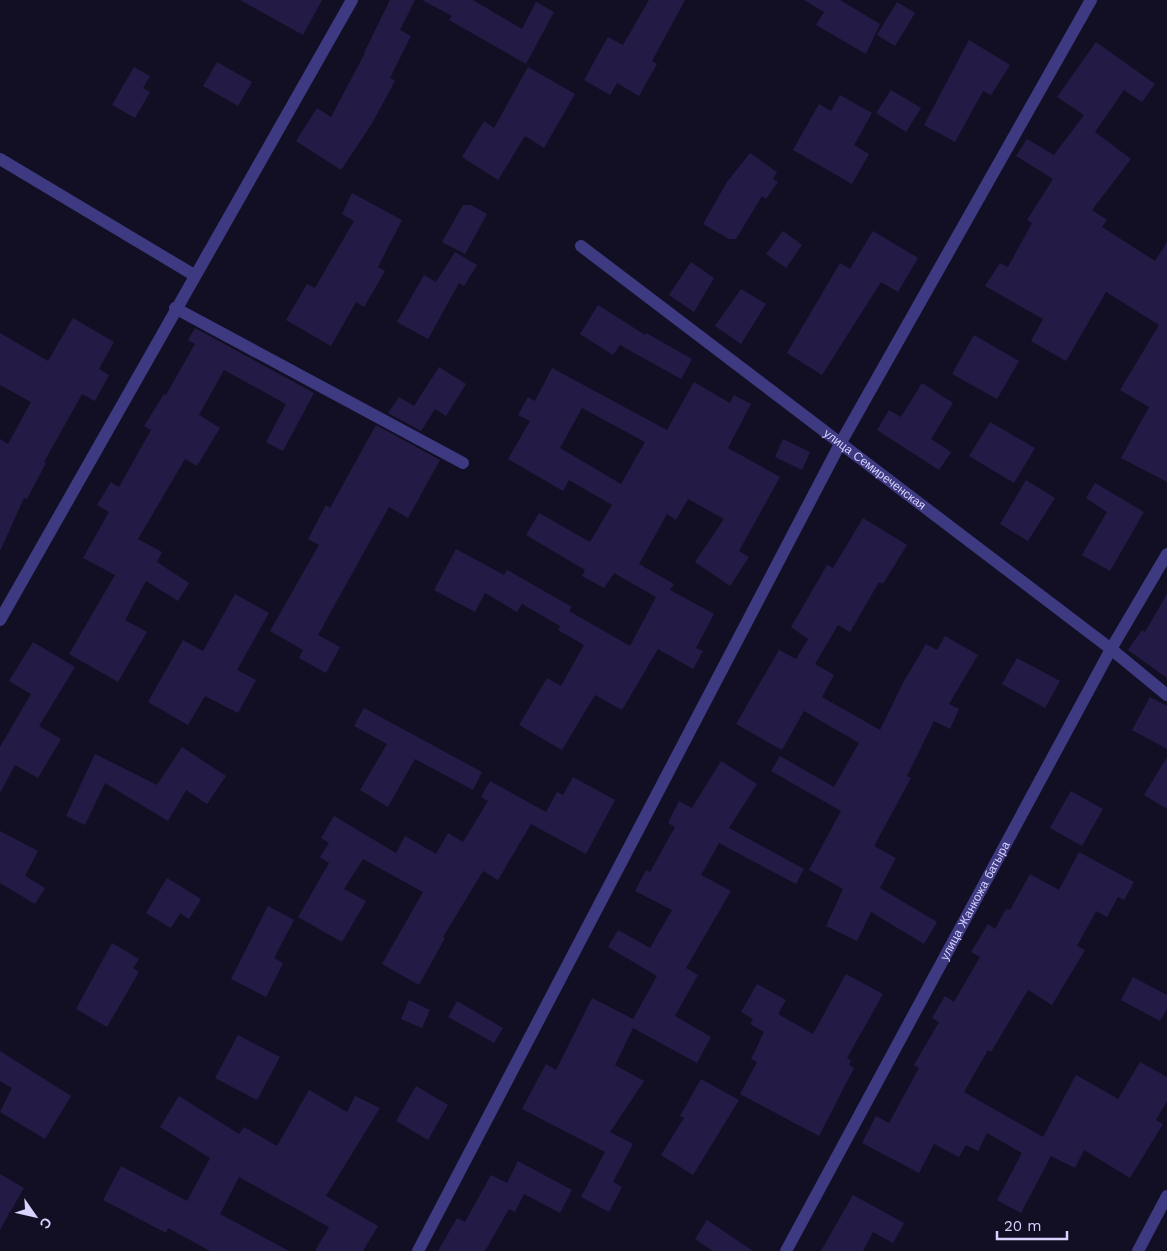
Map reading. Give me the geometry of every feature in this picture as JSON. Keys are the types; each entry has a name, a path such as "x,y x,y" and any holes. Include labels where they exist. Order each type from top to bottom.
{"street":[{"path":"0,620 175,308 352,0"},
{"path":"418,1251 840,444 1090,0"},
{"path":"0,158 194,275"},
{"name":"улица Семиреченская","path":"581,246 1111,649 1167,695"},
{"path":"175,308 463,463"},
{"name":"улица Жанкожа батыра","path":"786,1251 1111,649 1167,554"},
{"path":"1138,1251 1167,1196"}],"building":[{"path":"240,0 322,0 303,35"},
{"path":"390,0 415,0 400,30 411,36 390,78 395,81 371,125 341,170 296,141 317,108 331,117 365,53"},
{"path":"422,0 473,0 522,29 536,2 554,12 526,64 449,20 452,16"},
{"path":"649,0 685,0 652,61 657,64 639,96 617,83 610,95 584,80 608,37 623,45"},
{"path":"804,0 840,0 880,24 866,54 816,25 824,12"},
{"path":"897,2 915,13 895,46 877,35"},
{"path":"969,40 1010,65 991,95 983,91 955,142 924,125"},
{"path":"1096,42 1155,84 1142,102 1124,90 1095,132 1131,159 1092,210 1107,220 1102,227 1155,261 1167,242 1167,482 1121,458 1149,407 1120,390 1159,325 1106,292 1066,361 1031,341 1043,319 985,286 1000,263 1008,267 1032,223 1027,220 1053,179 1016,156 1027,139 1054,155 1084,115 1057,97"},
{"path":"217,62 252,82 238,106 203,86"},
{"path":"134,67 150,76 143,88 150,92 135,118 112,105"},
{"path":"528,67 575,94 544,148 525,136 498,180 462,157 484,121 494,128"},
{"path":"891,90 921,108 906,132 876,113"},
{"path":"840,95 872,113 854,145 869,154 852,184 793,150 819,104 831,111"},
{"path":"750,153 777,172 773,179 778,182 766,199 762,196 736,239 729,239 703,224 727,182"},
{"path":"352,193 402,220 378,267 385,271 364,307 356,302 331,346 286,320 307,284 315,288 354,221 342,214"},
{"path":"463,205 471,205 487,214 465,254 442,242"},
{"path":"783,231 802,245 786,268 766,254"},
{"path":"873,231 918,258 898,292 881,282 822,375 787,353 840,263 850,269"},
{"path":"455,252 477,265 464,286 459,283 428,339 397,322 424,275 436,282"},
{"path":"691,262 714,278 694,312 669,295"},
{"path":"741,289 766,304 741,344 715,326"},
{"path":"598,305 645,335 646,333 692,359 681,379 620,345 613,355 580,334"},
{"path":"73,318 114,342 99,369 109,375 95,401 82,394 44,462 46,463 27,499 24,498 0,551 0,439 8,444 31,402 0,385 0,333 48,361"},
{"path":"195,328 314,393 283,451 266,442 286,404 224,370 199,415 220,428 197,466 185,459 138,539 162,552 157,562 189,583 178,601 146,581 125,620 147,632 118,682 69,654 115,575 83,558 109,512 97,505 111,482 119,487 151,430 144,426 164,394 166,395 195,344 188,340"},
{"path":"974,335 1019,361 997,399 952,374"},
{"path":"439,367 466,384 446,416 435,409 421,431 388,413 399,397 414,406"},
{"path":"552,368 667,430 694,382 730,403 734,395 751,404 728,448 780,477 739,551 749,557 730,586 695,562 724,519 688,499 676,520 667,514 639,564 674,584 670,590 714,614 696,648 703,651 693,669 658,649 622,710 595,695 562,750 519,725 547,678 561,686 584,645 558,630 560,626 522,604 517,612 485,593 475,612 434,590 456,549 504,575 507,570 572,607 569,611 630,646 656,597 614,573 604,588 582,576 585,570 526,535 539,513 590,542 612,505 569,480 563,491 508,459 530,421 518,415 528,397 535,401","holes":["582,408 645,442 621,484 560,448"]},
{"path":"922,383 953,403 931,439 951,452 939,470 877,430 889,410 901,417"},
{"path":"990,422 1035,448 1014,483 969,456"},
{"path":"376,425 440,460 408,518 389,507 318,635 340,647 326,673 299,658 303,650 270,631 319,545 308,539 326,505 330,508"},
{"path":"783,439 810,452 802,470 775,457"},
{"path":"1026,480 1055,498 1028,541 1000,524"},
{"path":"1095,483 1144,512 1110,571 1082,555 1107,512 1086,498"},
{"path":"863,518 907,545 883,584 879,582 850,632 838,625 815,664 834,675 822,697 880,730 904,681 926,644 937,650 945,636 978,655 949,704 959,709 950,729 934,721 907,776 911,778 874,846 896,858 880,888 937,922 924,944 871,912 857,941 826,926 843,889 809,870 841,811 771,771 780,756 834,787 859,743 804,711 782,750 736,724 779,650 796,659 808,639 791,627 827,565 833,568"},
{"path":"235,594 269,613 237,670 256,680 238,713 205,696 188,725 148,702 183,640 203,651"},
{"path":"1167,594 1167,678 1128,650 1142,630 1145,632"},
{"path":"33,642 75,667 39,726 61,739 38,778 15,765 0,793 0,747 31,694 9,681"},
{"path":"1017,658 1060,681 1045,708 1002,684"},
{"path":"1150,697 1167,706 1167,749 1132,730"},
{"path":"364,708 482,772 473,790 415,759 388,807 360,790 387,744 354,726"},
{"path":"182,747 226,776 207,804 186,790 168,821 105,783 85,825 66,816 95,754 157,785"},
{"path":"1167,757 1167,809 1144,795"},
{"path":"721,761 757,784 729,828 804,869 796,884 719,843 701,875 731,891 686,968 698,975 675,1016 711,1037 697,1063 633,1028 615,1065 644,1081 610,1132 633,1144 613,1182 622,1187 609,1212 581,1197 605,1152 522,1109 546,1064 556,1070 592,998 633,1019 657,976 608,947 618,930 650,948 672,910 635,891 646,870 650,872 675,827 668,823 679,801 692,808"},
{"path":"573,777 615,800 586,854 531,824 498,880 483,871 443,937 445,938 419,985 382,964 423,892 363,859 344,889 366,901 342,942 298,917 329,863 320,857 329,843 321,838 334,816 396,853 405,836 436,854 448,833 463,842 488,801 481,797 490,781 546,812 557,792 563,795"},
{"path":"1071,791 1103,809 1082,846 1050,828"},
{"path":"0,831 38,851 25,876 45,888 35,904 0,883"},
{"path":"1079,852 1134,882 1124,900 1118,897 1107,917 1096,911 1077,946 1085,950 1052,1005 1028,990 991,1052 988,1050 964,1092 1043,1137 1076,1075 1118,1099 1140,1062 1167,1077 1167,1101 1156,1120 1163,1124 1130,1178 1084,1150 1075,1168 1051,1156 1021,1213 997,1200 1022,1153 987,1133 978,1151 966,1145 959,1157 934,1144 919,1173 862,1143 876,1116 889,1123 919,1068 914,1065 939,1022 932,1018 945,996 954,1002 980,957 971,952 988,924 995,929 1006,909 1010,910 1030,874 1059,890"},
{"path":"167,878 201,899 189,919 180,913 171,928 146,913"},
{"path":"268,906 294,920 274,958 283,963 266,997 231,979"},
{"path":"112,943 139,959 133,968 139,972 107,1027 76,1009"},
{"path":"846,974 883,994 847,1058 851,1060 849,1065 854,1068 819,1136 740,1094 757,1062 751,1059 764,1032 750,1024 753,1019 741,1012 757,984 786,1000 778,1014 813,1034"},
{"path":"1133,977 1167,995 1167,1009 1160,1021 1121,1000"},
{"path":"409,1000 430,1010 422,1028 401,1019"},
{"path":"457,1001 503,1028 494,1043 448,1017"},
{"path":"238,1035 280,1057 257,1100 215,1078"},
{"path":"0,1051 71,1096 45,1139 0,1112 12,1088 0,1081"},
{"path":"701,1079 739,1100 693,1175 661,1155 684,1118 680,1116"},
{"path":"416,1086 448,1105 428,1140 396,1121"},
{"path":"309,1090 347,1112 355,1096 380,1108 326,1196 378,1226 363,1251 315,1251 329,1227 239,1177 220,1214 289,1251 210,1251 168,1228 166,1233 103,1200 121,1166 187,1201 210,1158 160,1127 179,1096 239,1134 244,1127 277,1146"},
{"path":"518,1161 572,1190 560,1213 524,1194 515,1212 509,1209 485,1251 438,1251 457,1218 465,1222 491,1175 507,1183"},
{"path":"0,1174 24,1188 0,1230"},
{"path":"853,1195 904,1223 893,1243 873,1232 863,1251 821,1251"},
{"path":"707,1220 753,1251 713,1251 695,1239"}]}
